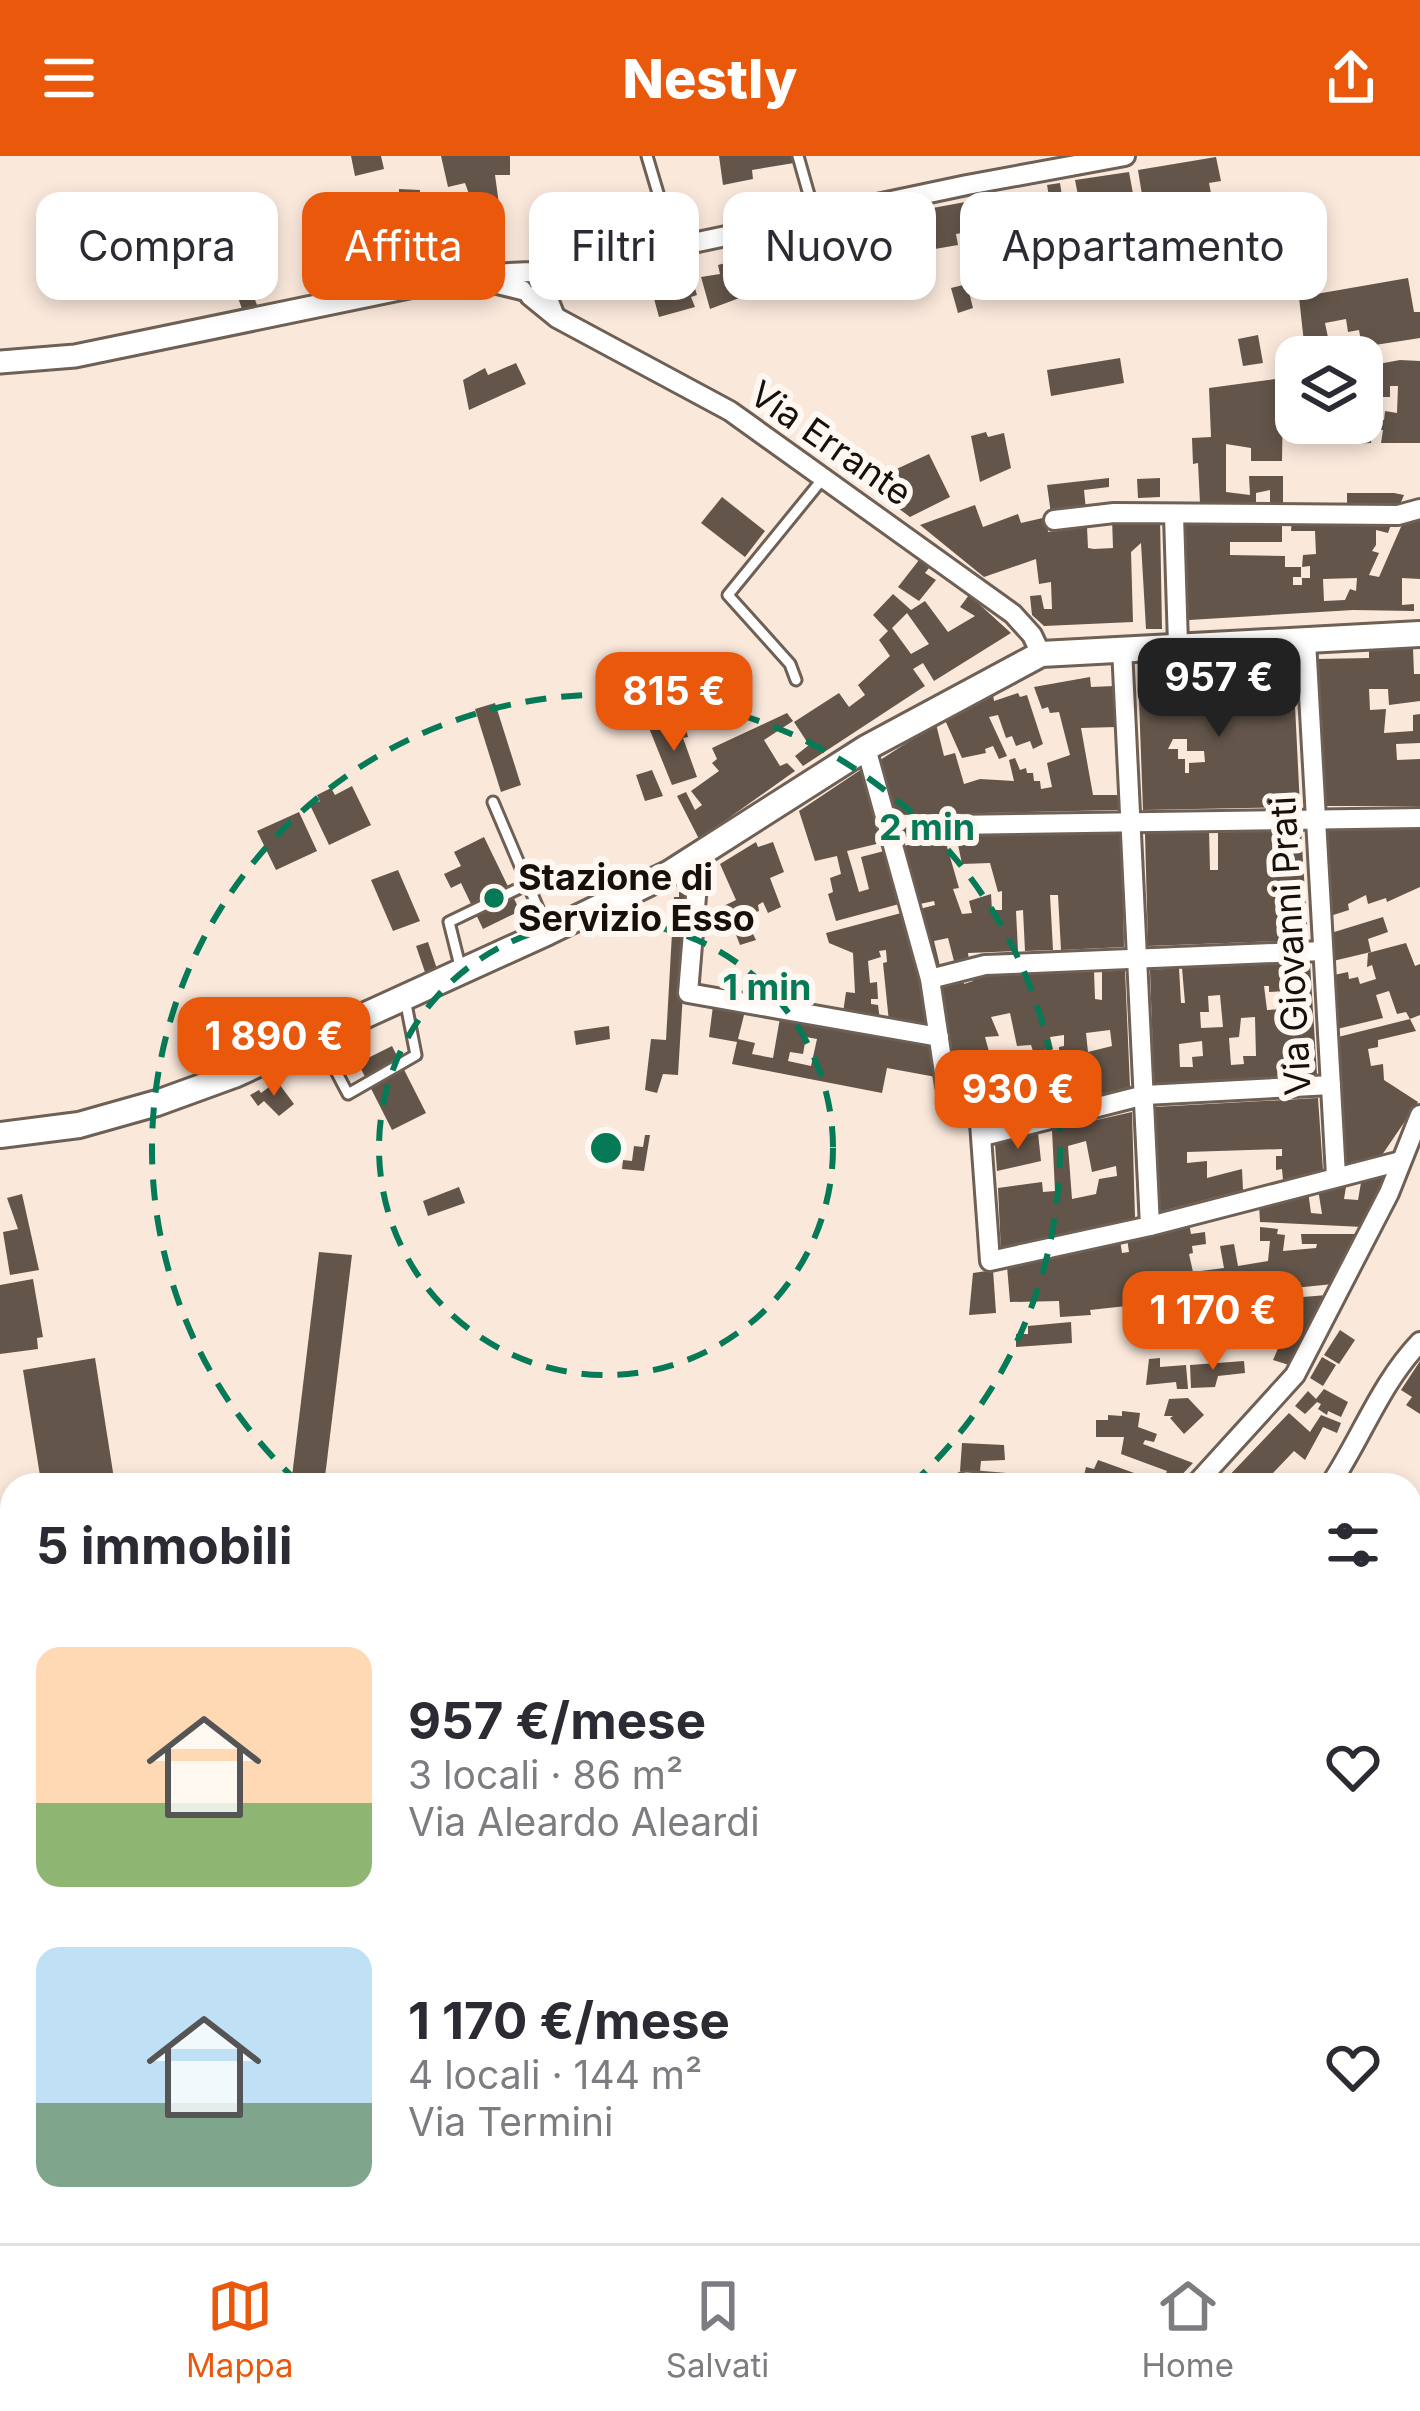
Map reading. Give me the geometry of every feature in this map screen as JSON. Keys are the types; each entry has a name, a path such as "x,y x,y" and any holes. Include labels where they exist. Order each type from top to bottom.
{"main road":[{"path":"0,1135 79,1125 234,1076 461,973 629,895 866,748 1041,654 1420,634"}],"street":[{"path":"936,193 1125,156"},
{"path":"0,362 75,356 346,300"},
{"name":"Via Errante","path":"542,300 557,318 730,411 825,476 1013,614 1041,654"},
{"path":"1054,520 1114,513 1398,515 1414,509 1420,488"},
{"path":"1174,515 1178,645"},
{"name":"Via Giovanni Prati","path":"1306,641 1336,1176"},
{"path":"1122,648 1150,1226"},
{"path":"866,748 930,979 946,1086 980,1124 983,1136 990,1262 1401,1161"},
{"path":"950,825 1420,818"},
{"path":"694,858 697,884 688,993 939,1037"},
{"path":"930,979 985,965 1324,951"},
{"path":"983,1136 1145,1095 1331,1084"},
{"path":"1206,1473 1295,1375 1389,1193 1420,1115"},
{"path":"1338,1473 1380,1392 1420,1342"}],"lane":[{"path":"647,156 654,192"},
{"path":"798,156 808,192"},
{"path":"796,680 790,664 728,595 825,476"},
{"path":"493,802 548,932"},
{"path":"461,973 449,922 528,884"},
{"path":"318,1037 348,1094 416,1054 405,998"}],"building":[{"path":"351,156 381,156 384,169 355,176"},
{"path":"441,156 510,156 510,175 495,175 497,192 468,192 465,183 448,187"},
{"path":"719,156 792,156 794,163 752,170 753,179 723,185"},
{"path":"1216,157 1221,181 1209,183 1211,192 1142,192 1138,170"},
{"path":"1129,172 1133,192 1077,192 1075,180"},
{"path":"1060,183 1061,192 1048,192 1047,185"},
{"path":"960,203 958,245 936,249 936,207"},
{"path":"723,264 723,300 734,300 710,309 701,277 720,274 718,265"},
{"path":"1408,278 1414,312 1420,312 1420,338 1383,344 1383,336 1348,332 1346,319 1325,323 1328,336 1303,336 1299,300 1327,300 1327,292"},
{"path":"960,286 960,300 971,300 973,308 958,313 951,288"},
{"path":"239,300 255,300 257,305 242,309"},
{"path":"654,300 692,300 695,307 659,317"},
{"path":"1258,335 1263,363 1243,366 1238,339"},
{"path":"1120,358 1124,383 1051,396 1047,370"},
{"path":"1420,361 1420,443 1383,443 1385,411 1397,413 1398,386 1390,386 1390,397 1383,397 1383,363"},
{"path":"516,363 526,384 469,410 463,380 485,368 488,375"},
{"path":"1275,379 1275,444 1282,444 1282,461 1251,461 1251,448 1226,444 1226,492 1250,495 1249,476 1283,476 1283,510 1270,510 1270,490 1256,493 1256,502 1213,502 1214,509 1200,503 1192,438 1211,437 1209,388"},
{"path":"986,432 988,437 1004,433 1011,468 980,482 971,436"},
{"path":"929,454 950,497 910,517 894,505 904,500 890,472"},
{"path":"1109,478 1109,487 1084,490 1086,510 1051,514 1047,485"},
{"path":"1160,478 1160,497 1138,498 1137,479"},
{"path":"1347,493 1404,495 1398,509 1347,510"},
{"path":"722,497 765,531 745,557 701,523"},
{"path":"975,505 983,527 1018,514 1021,523 1047,517 1048,532 1087,527 1088,548 1094,549 1113,548 1112,518 1160,518 1162,629 1146,629 1141,543 1131,552 1133,622 1044,626 1032,615 1030,596 1041,595 1044,609 1052,609 1051,582 1039,584 1036,559 984,577 920,525"},
{"path":"1292,519 1393,519 1388,533 1376,530 1372,551 1379,553 1369,575 1379,577 1404,520 1420,520 1420,579 1402,578 1402,605 1414,604 1414,611 1189,620 1183,521 1282,521 1282,542 1230,542 1230,555 1285,556 1285,567 1301,567 1301,577 1293,577 1293,585 1302,585 1302,578 1310,578 1310,566 1302,567 1303,555 1316,554 1315,531 1291,531","holes":["1357,578 1356,591 1350,589 1345,600 1324,601 1323,579"]},
{"path":"919,560 929,568 925,573 936,580 919,601 898,587"},
{"path":"893,594 911,610 925,601 948,632 975,616 960,607 969,595 1011,633 934,681 923,663 913,669 925,686 803,766 795,756 809,745 794,722 839,693 849,707 865,695 858,685 890,656 879,640 888,631 873,615","holes":["907,613 929,644 911,654 892,628"]},
{"path":"1413,648 1420,701 1389,705 1388,689 1369,689 1370,710 1386,709 1384,733 1413,731 1413,715 1420,714 1420,743 1396,744 1397,760 1420,759 1420,806 1323,806 1316,659 1369,658 1369,650"},
{"path":"1293,665 1300,807 1143,810 1138,672 1206,669 1209,710 1221,710 1219,669","holes":["1173,739 1187,739 1187,751 1204,751 1205,762 1189,763 1189,773 1185,773 1185,759 1178,759 1178,749 1168,749"]},
{"path":"1090,677 1091,687 1114,686 1116,727 1081,728 1093,795 1119,795 1119,810 898,815 902,831 911,823 914,830 898,839 877,762 936,724 944,756 955,753 964,784 980,779 1014,781 1009,760 1015,758 1020,770 1026,768 1034,781 1040,781 1041,789 1052,787 1047,763 1070,755 1059,712 1042,709 1034,687"},
{"path":"993,695 994,701 1027,695 1043,744 1033,749 1030,741 1016,746 1012,736 1006,738 998,715 989,717 1007,756 999,759 993,746 986,753 962,758 945,720"},
{"path":"495,703 521,785 501,792 475,709"},
{"path":"787,713 793,721 764,740 780,766 787,763 795,771 699,839 677,796 686,792 695,810 702,805 691,791 719,771 712,763 717,759 712,748"},
{"path":"666,723 669,735 686,729 688,737 683,738 697,777 672,785 649,728"},
{"path":"865,767 885,842 847,851 859,892 869,889 861,857 888,850 903,903 836,921 828,894 833,892 830,878 841,874 837,856 815,861 799,811"},
{"path":"652,770 663,796 645,801 636,775"},
{"path":"352,786 371,825 329,845 310,805 331,788 335,795"},
{"path":"299,812 317,851 276,870 257,831"},
{"path":"1420,828 1420,887 1387,902 1386,898 1368,904 1366,895 1348,904 1349,910 1330,916 1324,829"},
{"path":"1209,830 1210,870 1218,870 1218,830 1301,830 1308,940 1148,946 1145,833"},
{"path":"1122,833 1124,947 1061,950 1058,895 1050,895 1053,950 1025,951 1023,910 1016,911 1018,951 968,953 969,961 955,965 948,938 934,941 940,966 932,968 916,910 935,905 934,901 915,905 900,847 944,836 962,914 972,913 969,901 991,894 992,910 1002,910 1002,891 998,892 990,863 962,864 956,835"},
{"path":"484,837 520,911 483,929 461,883 451,888 444,874 461,866 454,852"},
{"path":"756,842 758,847 773,842 784,872 770,878 781,907 768,913 763,902 758,905 757,925 750,928 756,940 740,945 731,922 713,929 711,912 736,900 720,864"},
{"path":"398,870 420,921 393,931 371,880"},
{"path":"679,892 689,894 678,1075 663,1074 657,1093 645,1090 651,1039 666,1040 674,897"},
{"path":"905,912 927,987 932,1030 889,1022 886,950 868,961 870,983 877,982 878,999 871,999 871,1004 878,1005 880,1020 843,1013 846,992 855,993 853,953 829,943 826,933"},
{"path":"1383,917 1388,932 1368,939 1371,952 1333,961 1331,933"},
{"path":"428,942 437,969 426,975 416,946"},
{"path":"1406,943 1415,966 1420,964 1420,1015 1410,1019 1406,1012 1397,1014 1389,991 1376,995 1383,1018 1337,1029 1334,975 1348,972 1349,979 1358,977 1360,984 1376,979 1372,965 1367,967 1368,953"},
{"path":"1310,963 1317,1075 1154,1084 1150,970 1179,968 1181,1003 1185,1003 1182,968","holes":["1264,986 1269,986 1269,992 1285,991 1286,1009 1267,1010","1220,995 1223,1027 1201,1028 1200,1012 1209,1012 1208,996","1255,1017 1256,1056 1243,1056 1244,1064 1231,1065 1229,1038 1239,1037 1241,1018","1202,1041 1203,1056 1192,1057 1193,1067 1180,1067 1179,1044"]},
{"path":"1125,970 1130,1087 1088,1097 1086,1088 1076,1091 1076,1099 1049,1106 1041,1056 1059,1054 1064,1035 1050,1037 1053,1049 1033,1051 1031,1045 1017,1046 1010,1013 991,1017 999,1036 985,1037 991,1059 1019,1056 1020,1062 1029,1061 1041,1109 991,1121 989,1092 1025,1085 1022,1074 987,1076 983,1055 971,1057 971,1065 950,1068 937,986 963,979 964,984 973,981 973,975 1094,971 1095,999 1102,1000 1102,972","holes":["1110,1030 1112,1046 1088,1052 1086,1033"]},
{"path":"713,1006 745,1011 738,1039 755,1043 752,1054 773,1058 780,1018 933,1045 936,1077 887,1068 882,1093 732,1064 737,1042 709,1037","holes":["806,1037 817,1039 811,1066 788,1061 790,1052 803,1054"]},
{"path":"1410,1019 1416,1031 1378,1040 1378,1047 1368,1049 1371,1066 1383,1064 1384,1080 1418,1102 1382,1155 1345,1165 1338,1037"},
{"path":"609,1026 610,1039 576,1045 574,1031"},
{"path":"392,1046 426,1113 392,1130 358,1063"},
{"path":"277,1081 294,1104 279,1116 264,1101 258,1106 250,1095"},
{"path":"1318,1098 1323,1170 1283,1180 1282,1169 1276,1170 1276,1156 1282,1156 1282,1149 1187,1152 1187,1163 1207,1161 1207,1178 1242,1169 1243,1190 1158,1212 1154,1107"},
{"path":"1132,1112 1135,1218 1001,1252 998,1188 1042,1182 1043,1192 1055,1191 1052,1130","holes":["1086,1141 1092,1172 1116,1166 1117,1176 1099,1179 1096,1194 1072,1199 1068,1146"]},
{"path":"1038,1133 1041,1161 997,1171 995,1144"},
{"path":"645,1135 650,1135 644,1171 622,1169 623,1160 632,1161 634,1146 643,1147"},
{"path":"1390,1171 1363,1227 1260,1222 1259,1204 1308,1191 1311,1213 1322,1214 1318,1189 1347,1181 1344,1199 1358,1200 1362,1177"},
{"path":"459,1187 465,1203 428,1216 423,1201"},
{"path":"22,1194 39,1270 10,1275 3,1232 18,1229 7,1198"},
{"path":"1189,1223 1191,1234 1205,1232 1206,1244 1192,1246 1193,1272 1224,1268 1220,1246 1234,1244 1238,1266 1268,1261 1270,1241 1260,1241 1260,1227 1285,1235 1283,1251 1316,1248 1317,1244 1302,1244 1301,1234 1358,1234 1333,1284 1265,1291 1264,1273 1226,1282 1227,1295 1060,1317 1059,1301 1010,1302 1007,1266 1120,1240 1122,1253 1129,1252 1127,1238"},
{"path":"319,1252 352,1255 325,1473 292,1473"},
{"path":"993,1270 996,1313 969,1315 973,1273"},
{"path":"33,1279 43,1337 37,1338 38,1349 0,1354 0,1285"},
{"path":"1327,1295 1289,1365 1273,1360 1286,1330 1141,1339 1141,1315 1181,1310 1181,1320 1210,1320 1209,1307 1274,1300 1274,1317 1291,1315 1291,1298"},
{"path":"1071,1322 1072,1343 1016,1347 1016,1334 1028,1334 1028,1326"},
{"path":"1340,1330 1355,1340 1339,1364 1324,1355"},
{"path":"1322,1357 1336,1365 1323,1386 1310,1378"},
{"path":"95,1358 113,1473 40,1473 23,1370"},
{"path":"1160,1358 1160,1367 1186,1365 1188,1389 1177,1389 1176,1382 1146,1385 1149,1359"},
{"path":"1244,1361 1245,1373 1218,1376 1215,1387 1191,1388 1190,1365"},
{"path":"1420,1361 1420,1414 1406,1405 1412,1397 1401,1390"},
{"path":"1324,1389 1348,1402 1341,1417 1328,1411 1327,1415 1317,1402 1305,1414 1295,1406 1308,1391 1316,1399"},
{"path":"1188,1398 1204,1415 1184,1434 1170,1418 1173,1416 1164,1416 1169,1399"},
{"path":"1122,1411 1140,1413 1138,1427 1157,1434 1154,1442 1143,1444 1193,1463 1183,1473 1166,1473 1121,1454 1124,1437 1096,1437 1096,1420 1122,1416"},
{"path":"1289,1413 1310,1432 1321,1415 1341,1423 1337,1433 1323,1427 1305,1460 1294,1451 1273,1473 1232,1473"},
{"path":"962,1443 1004,1445 1005,1460 981,1461 980,1471 960,1471"},
{"path":"1098,1460 1134,1473 1085,1473 1086,1467 1094,1469"}],"place":[{"name":"Stazione di Servizio Esso","path":"494,898"}]}
